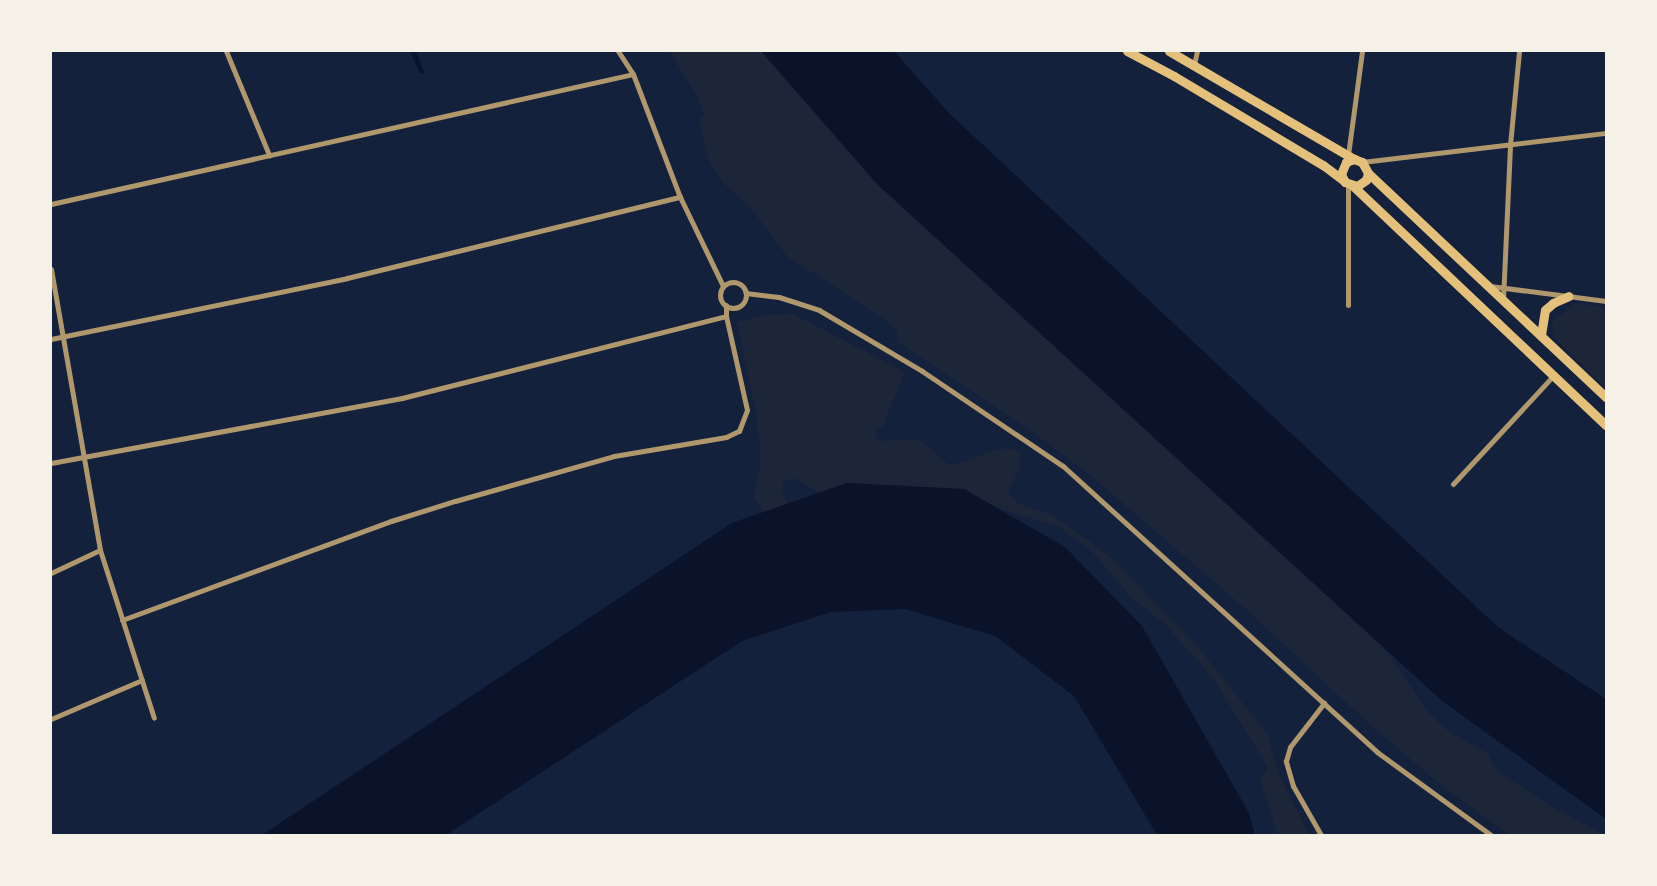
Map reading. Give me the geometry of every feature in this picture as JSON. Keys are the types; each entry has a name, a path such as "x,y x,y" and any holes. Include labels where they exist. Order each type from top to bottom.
{"main road":[{"path":"1127,51 1323,165 1349,184 1606,425"},
{"path":"1169,51 1355,159 1606,397"},
{"path":"1349,184 1341,174 1343,166 1355,159"},
{"path":"1349,184 1363,183 1368,173"},
{"path":"1541,335 1545,310 1569,296"}],"street":[{"path":"122,620 380,525 503,486 614,456 726,437 739,430 745,422 747,410 726,316 726,305 720,294 723,286 680,197 633,74 618,51"},
{"path":"1194,65 1197,51"},
{"path":"1362,51 1355,159 1606,133"},
{"path":"1503,300 1510,145 1519,51"},
{"path":"225,52 269,155"},
{"path":"51,204 633,74"},
{"path":"1348,305 1349,184"},
{"path":"51,339 347,278 680,197"},
{"path":"51,269 100,550 154,718"},
{"path":"723,286 735,281 742,285 746,293 745,301 738,307 726,305"},
{"path":"1487,285 1606,301"},
{"path":"746,293 779,297 819,310 922,371 1063,466 1377,752 1491,835"},
{"path":"51,463 402,398 726,316"},
{"path":"1453,484 1554,375"},
{"path":"51,573 100,550"},
{"path":"51,719 142,680"},
{"path":"1321,835 1293,786 1286,761 1290,747 1324,704"}],"shaded area":[{"path":"669,51 761,51 877,184 1385,649 1428,712 1449,732 1487,753 1498,772 1559,811 1606,835 1510,835 1446,789 1376,730 1240,604 1089,474 1031,431 897,341 898,332 886,320 787,256 750,207 724,184 708,159 699,120 705,116 696,94"},
{"path":"761,51 894,51 949,113 1499,628 1606,699 1606,819 1442,701 877,184"},
{"path":"1576,303 1606,307 1606,388 1554,338 1552,321"},
{"path":"793,314 905,372 882,428 875,428 877,441 919,439 948,464 960,463 1008,448 1019,451 1021,466 1008,491 1019,504 1053,515 1109,556 1198,647 1268,735 1278,773 1309,835 1278,835 1260,780 1268,767 1213,678 1165,624 1133,599 1090,549 1059,527 995,507 964,489 847,483 819,493 794,478 784,481 782,492 788,504 765,512 753,498 760,465 760,450 756,413 737,322 764,315"},
{"path":"847,483 964,489 1065,547 1142,626 1249,813 1255,835 1157,835 1074,696 995,636 905,609 831,612 742,641 446,835 262,835 732,523"}],"waterway":[{"path":"413,51 421,70"}]}
